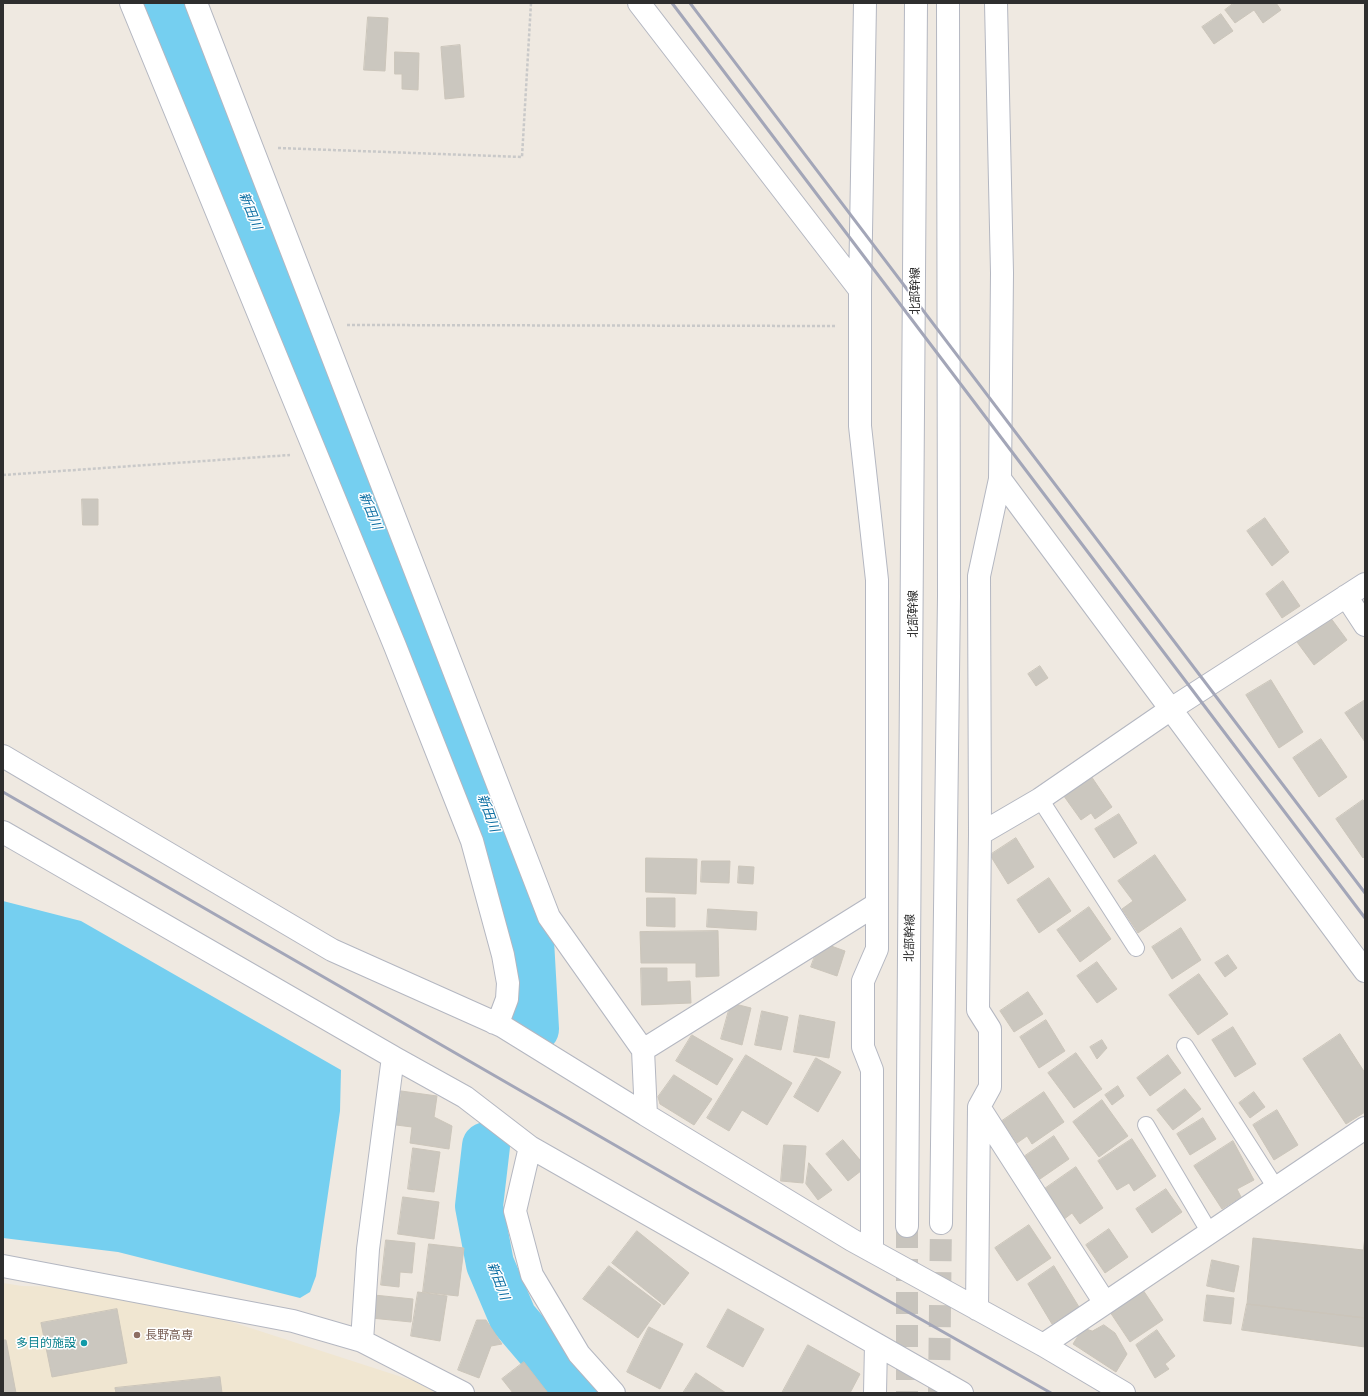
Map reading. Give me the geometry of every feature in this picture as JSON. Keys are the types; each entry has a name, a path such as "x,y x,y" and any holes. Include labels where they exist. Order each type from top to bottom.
{"street":[{"path":"131,3 316,454 472,841 503,955 508,983 507,999 498,1025"},
{"path":"196,3 549,917 643,1050 646,1115"},
{"path":"639,3 860,290"},
{"path":"865,3 859,326 860,426 877,580 877,949 863,981 863,1047 872,1070 872,1251"},
{"name":"北部幹線","path":"907,1226 916,3"},
{"path":"941,1223 948,604 948,3"},
{"path":"977,1308 979,1107 990,1087 990,1029 978,1010 980,834 979,576 1000,479 1002,274 996,3"},
{"path":"1000,479 1365,971"},
{"path":"980,834 1040,798 1171,709 1365,584"},
{"path":"1346,596 1365,625"},
{"path":"3,756 332,950 498,1025 553,1056 728,1166 872,1251 1043,1345 1124,1393"},
{"path":"3,832 465,1097 530,1147 962,1393"},
{"path":"643,1050 877,904"},
{"path":"362,1341 368,1249 393,1057"},
{"path":"979,1107 1105,1303"},
{"path":"1043,1345 1365,1128"},
{"path":"530,1147 515,1211 532,1275 579,1354 614,1393"},
{"path":"3,1266 293,1321 362,1341 463,1393"},
{"path":"875,1393 876,1344"}],"lane":[{"path":"1040,798 1136,948"},
{"path":"1185,1046 1276,1188"},
{"path":"1146,1125 1210,1232"}],"path":[{"path":"251,147 522,157 531,3"},
{"path":"320,325 859,326"},
{"path":"3,475 316,454"}],"shaded area":[{"name":"長野高専","path":"3,1283 22,1286 127,1288 414,1381 437,1393 3,1393"}],"water":[{"path":"3,901 81,921 341,1070 340,1111 316,1276 310,1292 300,1298 118,1252 3,1238"}],"building":[{"path":"1234,3 1276,3 1281,10 1263,23 1254,10 1235,23 1225,10"},
{"path":"1221,14 1233,31 1214,44 1202,27"},
{"path":"368,17 388,18 385,71 364,70"},
{"path":"460,45 464,97 445,99 441,47"},
{"path":"395,52 419,53 418,90 402,89 402,74 395,74"},
{"path":"82,499 98,499 98,525 83,525"},
{"path":"1265,518 1289,552 1272,566 1247,531"},
{"path":"1283,581 1300,606 1282,618 1266,594"},
{"path":"1330,617 1347,640 1314,665 1297,642"},
{"path":"1040,666 1048,678 1036,686 1028,674"},
{"path":"1271,680 1303,732 1279,748 1246,695"},
{"path":"1365,700 1365,742 1345,713"},
{"path":"1321,739 1347,777 1319,797 1293,758"},
{"path":"1089,773 1112,807 1095,819 1091,813 1081,820 1061,792"},
{"path":"1363,800 1365,802 1365,856 1363,858 1336,819"},
{"path":"1119,814 1137,843 1114,858 1095,829"},
{"path":"1016,838 1034,867 1008,884 990,855"},
{"path":"1155,855 1186,900 1138,933 1122,909 1133,901 1118,881"},
{"path":"646,858 697,859 696,894 646,892"},
{"path":"702,861 730,861 729,883 701,882"},
{"path":"739,866 754,867 753,884 738,883"},
{"path":"1049,878 1071,911 1039,933 1017,900"},
{"path":"647,898 675,898 675,927 647,926"},
{"path":"1089,907 1111,939 1080,962 1057,930"},
{"path":"708,909 757,912 756,930 707,927"},
{"path":"1181,928 1201,960 1172,979 1152,947"},
{"path":"718,931 719,976 696,977 696,963 641,963 640,932"},
{"path":"820,942 845,951 837,976 811,967"},
{"path":"1228,955 1237,968 1225,977 1215,963"},
{"path":"1097,962 1117,989 1097,1003 1077,976"},
{"path":"641,968 667,968 667,982 690,981 691,1003 642,1005"},
{"path":"1199,974 1228,1014 1198,1035 1169,995"},
{"path":"1028,992 1043,1014 1014,1032 1000,1011"},
{"path":"731,1003 751,1008 742,1045 721,1039"},
{"path":"762,1011 788,1017 781,1050 755,1045"},
{"path":"800,1015 835,1022 829,1058 794,1052"},
{"path":"1046,1020 1065,1051 1039,1068 1020,1037"},
{"path":"1233,1027 1256,1064 1235,1077 1212,1040"},
{"path":"1340,1034 1365,1073 1365,1112 1346,1124 1303,1059"},
{"path":"692,1035 733,1059 717,1085 676,1061"},
{"path":"1102,1040 1107,1048 1097,1059 1090,1047"},
{"path":"1076,1053 1102,1089 1074,1108 1048,1073"},
{"path":"746,1055 792,1083 767,1125 742,1110 729,1131 707,1118"},
{"path":"1168,1055 1181,1073 1150,1096 1137,1078"},
{"path":"816,1058 841,1072 818,1112 794,1097"},
{"path":"674,1075 712,1099 694,1125 660,1104 658,1097"},
{"path":"1118,1086 1124,1096 1112,1105 1105,1095"},
{"path":"1185,1089 1201,1109 1173,1130 1157,1110"},
{"path":"401,1091 437,1096 434,1117 452,1126 449,1149 410,1143 412,1127 396,1125"},
{"path":"1044,1092 1064,1122 1032,1144 1027,1136 1017,1143 1002,1121"},
{"path":"1254,1092 1265,1107 1250,1118 1239,1103"},
{"path":"1102,1100 1128,1136 1099,1157 1073,1122"},
{"path":"1277,1110 1298,1145 1274,1160 1253,1125"},
{"path":"1203,1118 1216,1139 1190,1155 1177,1134"},
{"path":"1054,1136 1069,1159 1040,1179 1025,1156"},
{"path":"1132,1139 1156,1176 1134,1191 1129,1183 1117,1190 1098,1161"},
{"path":"843,1140 866,1167 848,1181 826,1154"},
{"path":"1233,1141 1254,1180 1237,1189 1241,1197 1222,1209 1194,1166"},
{"path":"784,1145 806,1146 803,1183 781,1181"},
{"path":"413,1148 440,1152 434,1192 408,1189"},
{"path":"809,1163 832,1190 818,1200 806,1184"},
{"path":"1076,1167 1103,1208 1080,1224 1072,1213 1063,1220 1043,1190"},
{"path":"1166,1189 1182,1212 1152,1233 1136,1209"},
{"path":"403,1197 439,1202 434,1239 398,1234"},
{"path":"1029,1225 1051,1258 1017,1281 995,1248"},
{"path":"1109,1229 1128,1257 1105,1273 1086,1245"},
{"path":"637,1231 689,1273 664,1305 612,1263"},
{"path":"1365,1237 1365,1318 1247,1304 1253,1238 1363,1250"},
{"path":"386,1240 415,1243 412,1273 400,1272 399,1287 381,1285"},
{"path":"429,1244 464,1248 458,1296 423,1292"},
{"path":"1212,1260 1239,1266 1234,1292 1207,1286"},
{"path":"609,1266 661,1305 638,1338 583,1299"},
{"path":"1054,1266 1079,1307 1052,1324 1028,1284"},
{"path":"1143,1290 1163,1320 1130,1342 1110,1312"},
{"path":"418,1292 447,1296 440,1341 411,1336"},
{"path":"374,1295 413,1299 411,1322 371,1318"},
{"path":"1207,1295 1234,1298 1231,1324 1204,1321"},
{"path":"1247,1304 1365,1318 1365,1347 1242,1330"},
{"name":"多目的施設","path":"117,1309 127,1363 52,1377 41,1323"},
{"path":"728,1309 764,1329 743,1367 707,1347"},
{"path":"477,1320 486,1320 502,1344 491,1346 479,1378 458,1370"},
{"path":"1104,1325 1115,1333 1127,1354 1116,1372 1073,1344 1083,1328 1092,1331"},
{"path":"649,1327 683,1344 660,1389 627,1372"},
{"path":"1157,1330 1175,1356 1165,1364 1169,1369 1155,1378 1136,1345"},
{"path":"3,1340 6,1340 16,1393 3,1393"},
{"path":"808,1345 860,1374 850,1393 782,1393"},
{"path":"524,1362 548,1393 513,1393 502,1379"},
{"path":"696,1373 726,1393 683,1393"},
{"path":"220,1377 222,1393 116,1393 115,1388"}],"waterway":[{"name":"新田川","path":"167,3 463,746 529,923 535,1029"},
{"name":"新田川","path":"486,1146 479,1206 490,1264 513,1318 577,1393"}],"tunnel":[{"path":"939,1393 941,1223"},
{"path":"907,1226 907,1393"}],"railway":[{"path":"672,3 1365,918"},
{"path":"690,3 1365,893"},
{"path":"3,792 691,1189 1051,1393"}],"place":[{"name":"長野高専","path":"137,1335"},
{"name":"多目的施設","path":"84,1343"}]}
